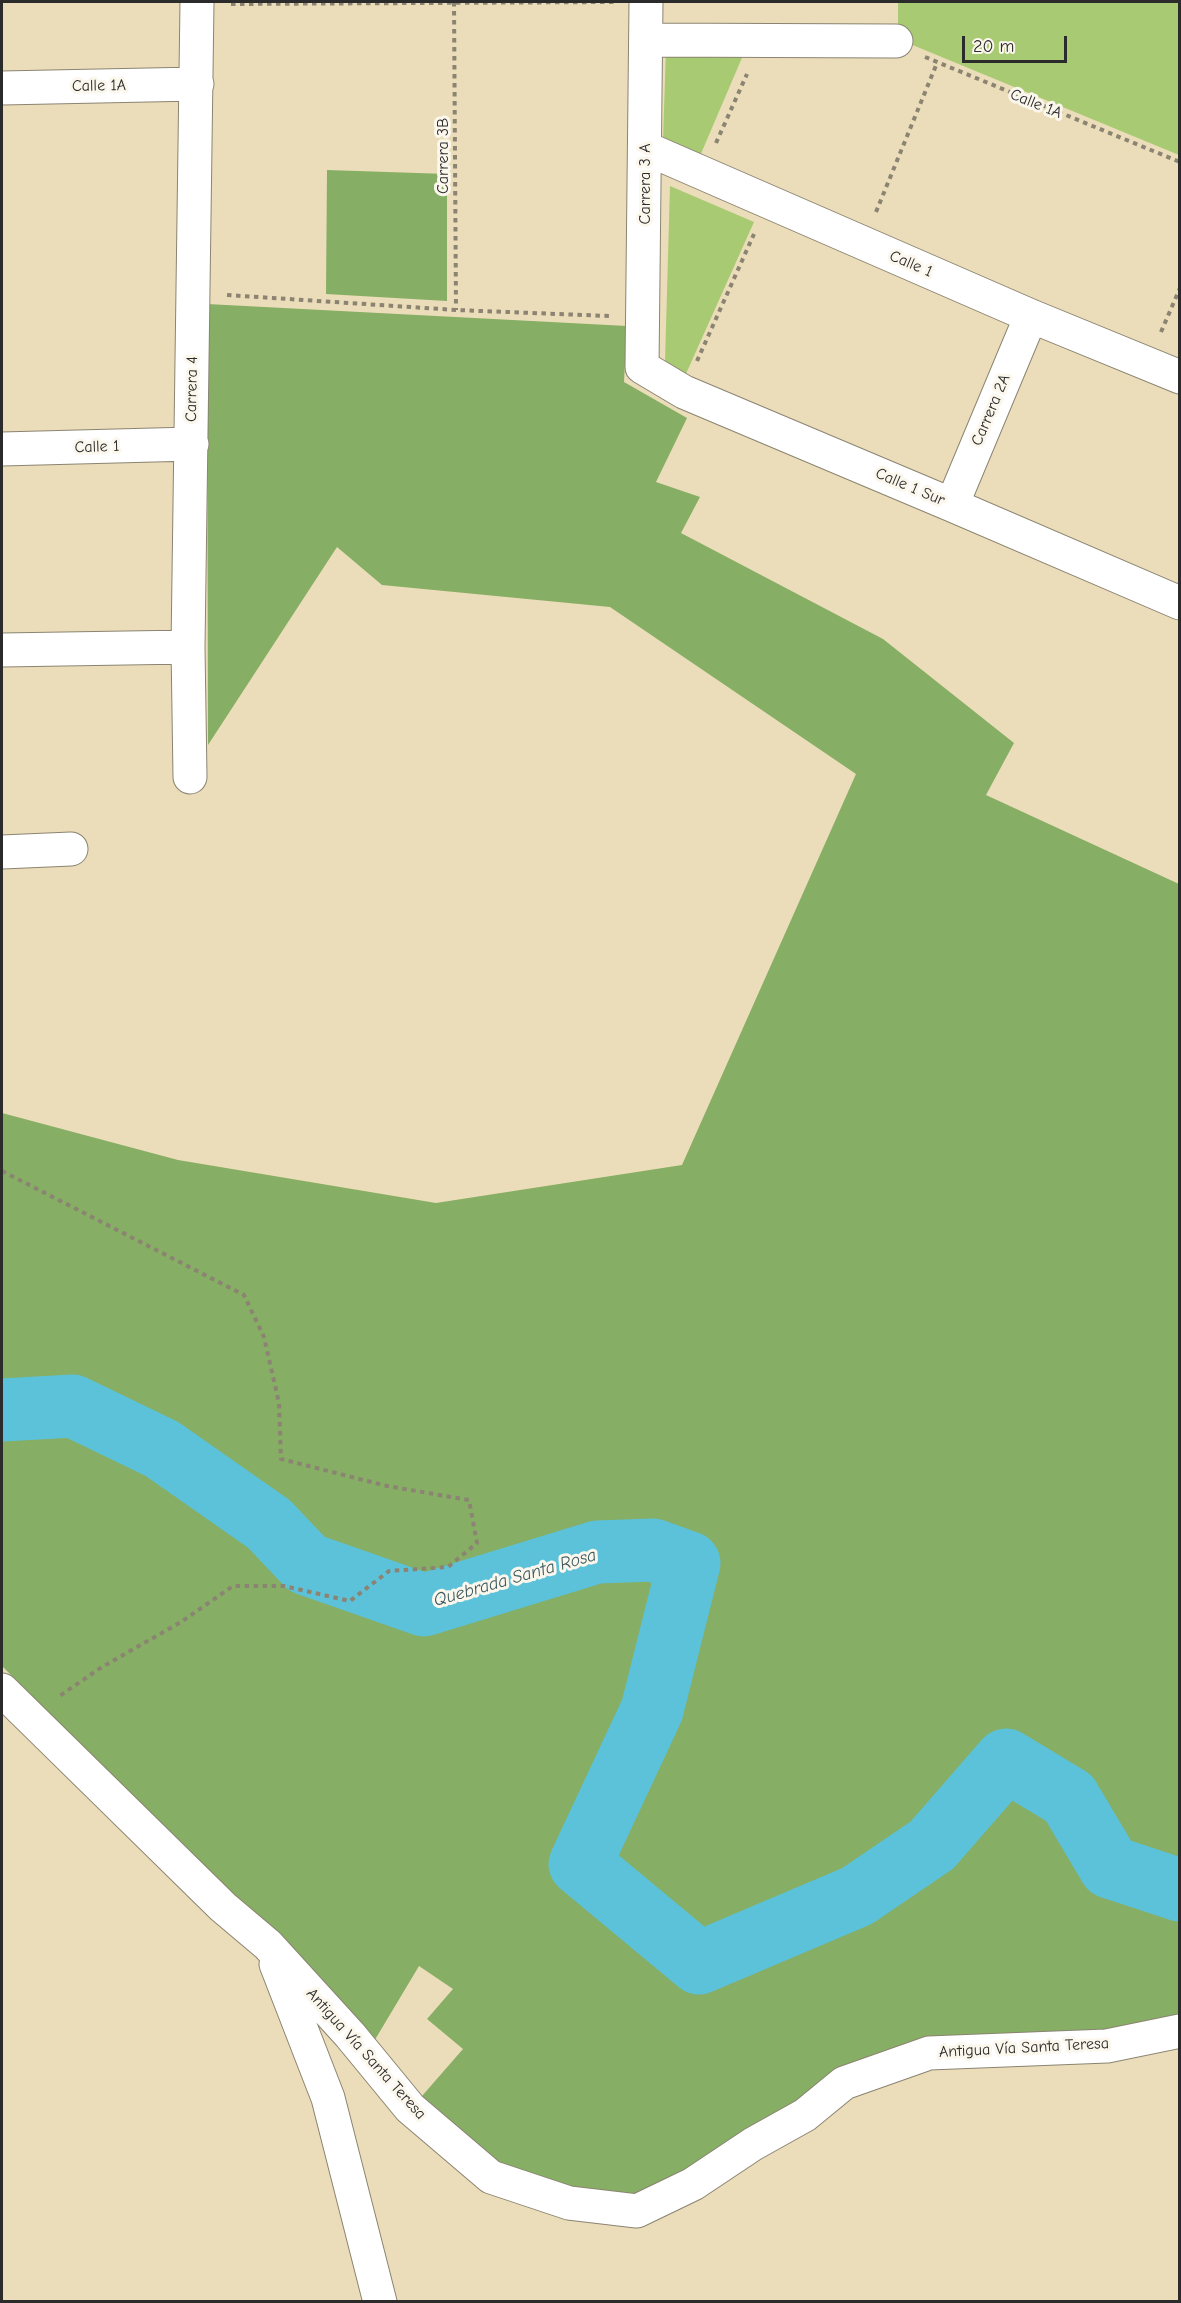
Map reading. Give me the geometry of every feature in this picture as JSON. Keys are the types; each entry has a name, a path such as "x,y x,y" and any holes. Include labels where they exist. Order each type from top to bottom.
{"street":[{"name":"Carrera 3 A","path":"642,366 646,2"},
{"name":"Carrera 4","path":"190,777 188,647 197,3"},
{"path":"646,40 896,41"},
{"name":"Calle 1A","path":"2,88 197,84"},
{"name":"Calle 1","path":"645,148 768,203 1179,377"},
{"name":"Carrera 2A","path":"952,505 1031,315"},
{"name":"Calle 1 Sur","path":"642,366 684,392 1179,603"},
{"name":"Calle 1","path":"2,449 192,444"},
{"path":"2,650 188,647"},
{"path":"2,852 71,849"},
{"name":"Antigua Vía Santa Teresa","path":"2,1689 223,1907 268,1945 350,2035 410,2108 492,2177 569,2203 637,2211 693,2184 753,2144 805,2115 844,2083 929,2053 1107,2046 1179,2031"},
{"path":"268,1945 328,2098 380,2301"}],"path":[{"name":"Carrera 3B","path":"454,2 456,310"},
{"path":"197,3 646,2"},
{"path":"702,174 762,41"},
{"name":"Calle 1A","path":"896,41 937,63 1179,162"},
{"path":"863,243 937,63"},
{"path":"684,392 768,203"},
{"path":"1149,363 1179,288"},
{"path":"194,293 456,310 644,317"},
{"path":"2,1171 244,1295 264,1336 279,1403 281,1459 387,1486 469,1500 477,1543 448,1567 388,1571 350,1601 284,1586 233,1586 181,1622 102,1667 50,1702 26,1714"}],"green space":[{"path":"898,2 1179,2 1179,155 898,39"},
{"path":"747,46 700,156 663,140 666,48"},
{"path":"327,170 447,174 447,301 326,294"},
{"path":"670,186 754,222 685,376 665,363"},
{"path":"207,304 627,326 624,382 687,418 656,482 700,497 681,533 883,639 1014,743 986,795 1179,884 1179,2023 1007,2041 921,2044 638,2204 493,2190 422,2096 463,2049 427,2019 453,1989 419,1966 370,2048 203,1867 2,1666 2,1113 178,1160 436,1203 682,1165 856,774 610,607 382,585 337,547 208,745"}],"waterway":[{"name":"Quebrada Santa Rosa","path":"2,1410 73,1406 162,1449 269,1524 307,1564 424,1605 597,1552 653,1550 689,1563 652,1710 580,1864 699,1963 857,1896 932,1845 1006,1760 1069,1798 1110,1867 1180,1890"}]}
